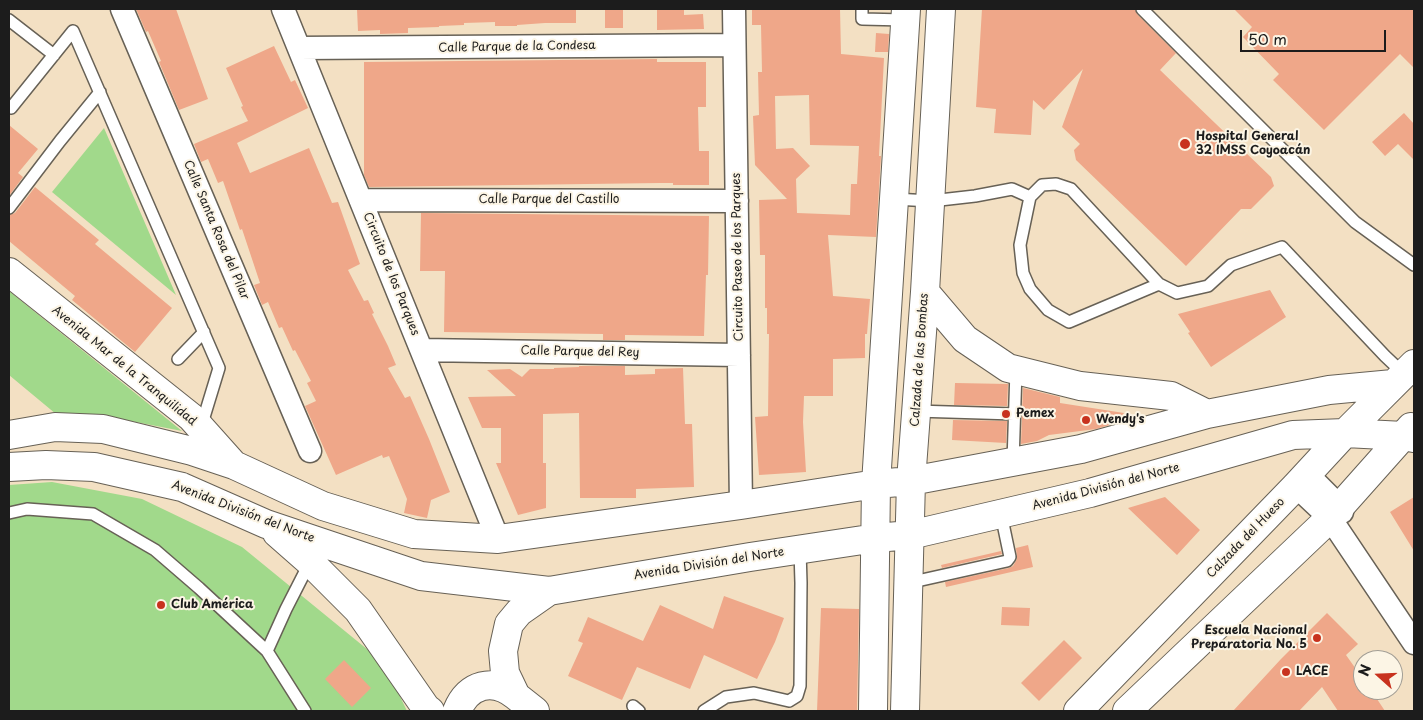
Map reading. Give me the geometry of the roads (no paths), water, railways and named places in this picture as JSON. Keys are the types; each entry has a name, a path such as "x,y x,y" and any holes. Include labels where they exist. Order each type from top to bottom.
{"main road":[{"name":"Calzada de las Bombas","path":"905,711 911,481 926,292 941,9"},
{"path":"874,711 876,484 905,14"},
{"name":"Avenida Mar de la Tranquilidad","path":"9,272 183,411 196,440 234,465 323,506 414,534 498,539"},
{"path":"926,292 965,339 1008,368 1080,386 1171,396 1207,414"},
{"path":"498,539 876,484 911,481 1081,449 1207,414 1404,374"},
{"name":"Calzada del Hueso","path":"1078,711 1404,374"},
{"path":"9,435 55,427 103,429 196,440"},
{"path":"1127,711 1335,512 1411,433"},
{"name":"Avenida División del Norte","path":"9,467 46,465 94,468 182,486 266,524 421,576 549,591 876,538 910,535 1090,494 1292,435 1411,433"},
{"path":"266,524 310,562 358,610 426,708 430,711"},
{"path":"525,703 505,673 503,651 509,624 519,612 549,591"},
{"path":"457,711 466,695 473,689 482,686 500,686 509,690 525,703"}],"street":[{"name":"Calle Santa Rosa del Pilar","path":"122,9 310,451"},
{"name":"Circuito de los Parques","path":"283,9 498,539"},
{"name":"Circuito Paseo de los Parques","path":"734,9 742,505"},
{"name":"Calle Parque de la Condesa","path":"299,48 734,45"},
{"name":"Calle Parque del Castillo","path":"360,200 737,201"},
{"name":"Calle Parque del Rey","path":"422,350 739,355"},
{"path":"1302,480 1335,512 1359,560 1405,615 1414,644"}],"lane":[{"path":"862,9 862,18 905,14"},
{"path":"1142,9 1355,222 1414,265"},
{"path":"9,20 54,55"},
{"path":"11,108 73,31 219,368 196,440"},
{"path":"9,208 100,92"},
{"path":"1159,284 1069,322 1048,310 1030,289 1022,272 1020,245 1030,197 1042,185 1056,184 1071,189 1159,284 1177,293 1208,286 1231,265 1282,247 1404,374"},
{"path":"894,199 930,201 975,196 1012,189 1030,197"},
{"path":"178,359 204,332"},
{"path":"1013,462 1016,370"},
{"path":"916,412 1014,414"},
{"path":"9,513 27,509 94,514 155,550 199,588 267,652 304,711"},
{"path":"908,583 1007,561 1010,557 1001,514"},
{"path":"704,711 726,697 754,693 789,700 797,696 800,686 800,550"},
{"path":"267,652 310,562"}],"place":[{"name":"Hospital General 32 IMSS Coyoacán","path":"1185,144"},
{"name":"Pemex","path":"1006,414"},
{"name":"Wendy's","path":"1086,420"},
{"name":"Club América","path":"161,605"},
{"name":"Escuela Nacional Preparatoria No. 5","path":"1317,638"},
{"name":"LACE","path":"1286,672"}]}
